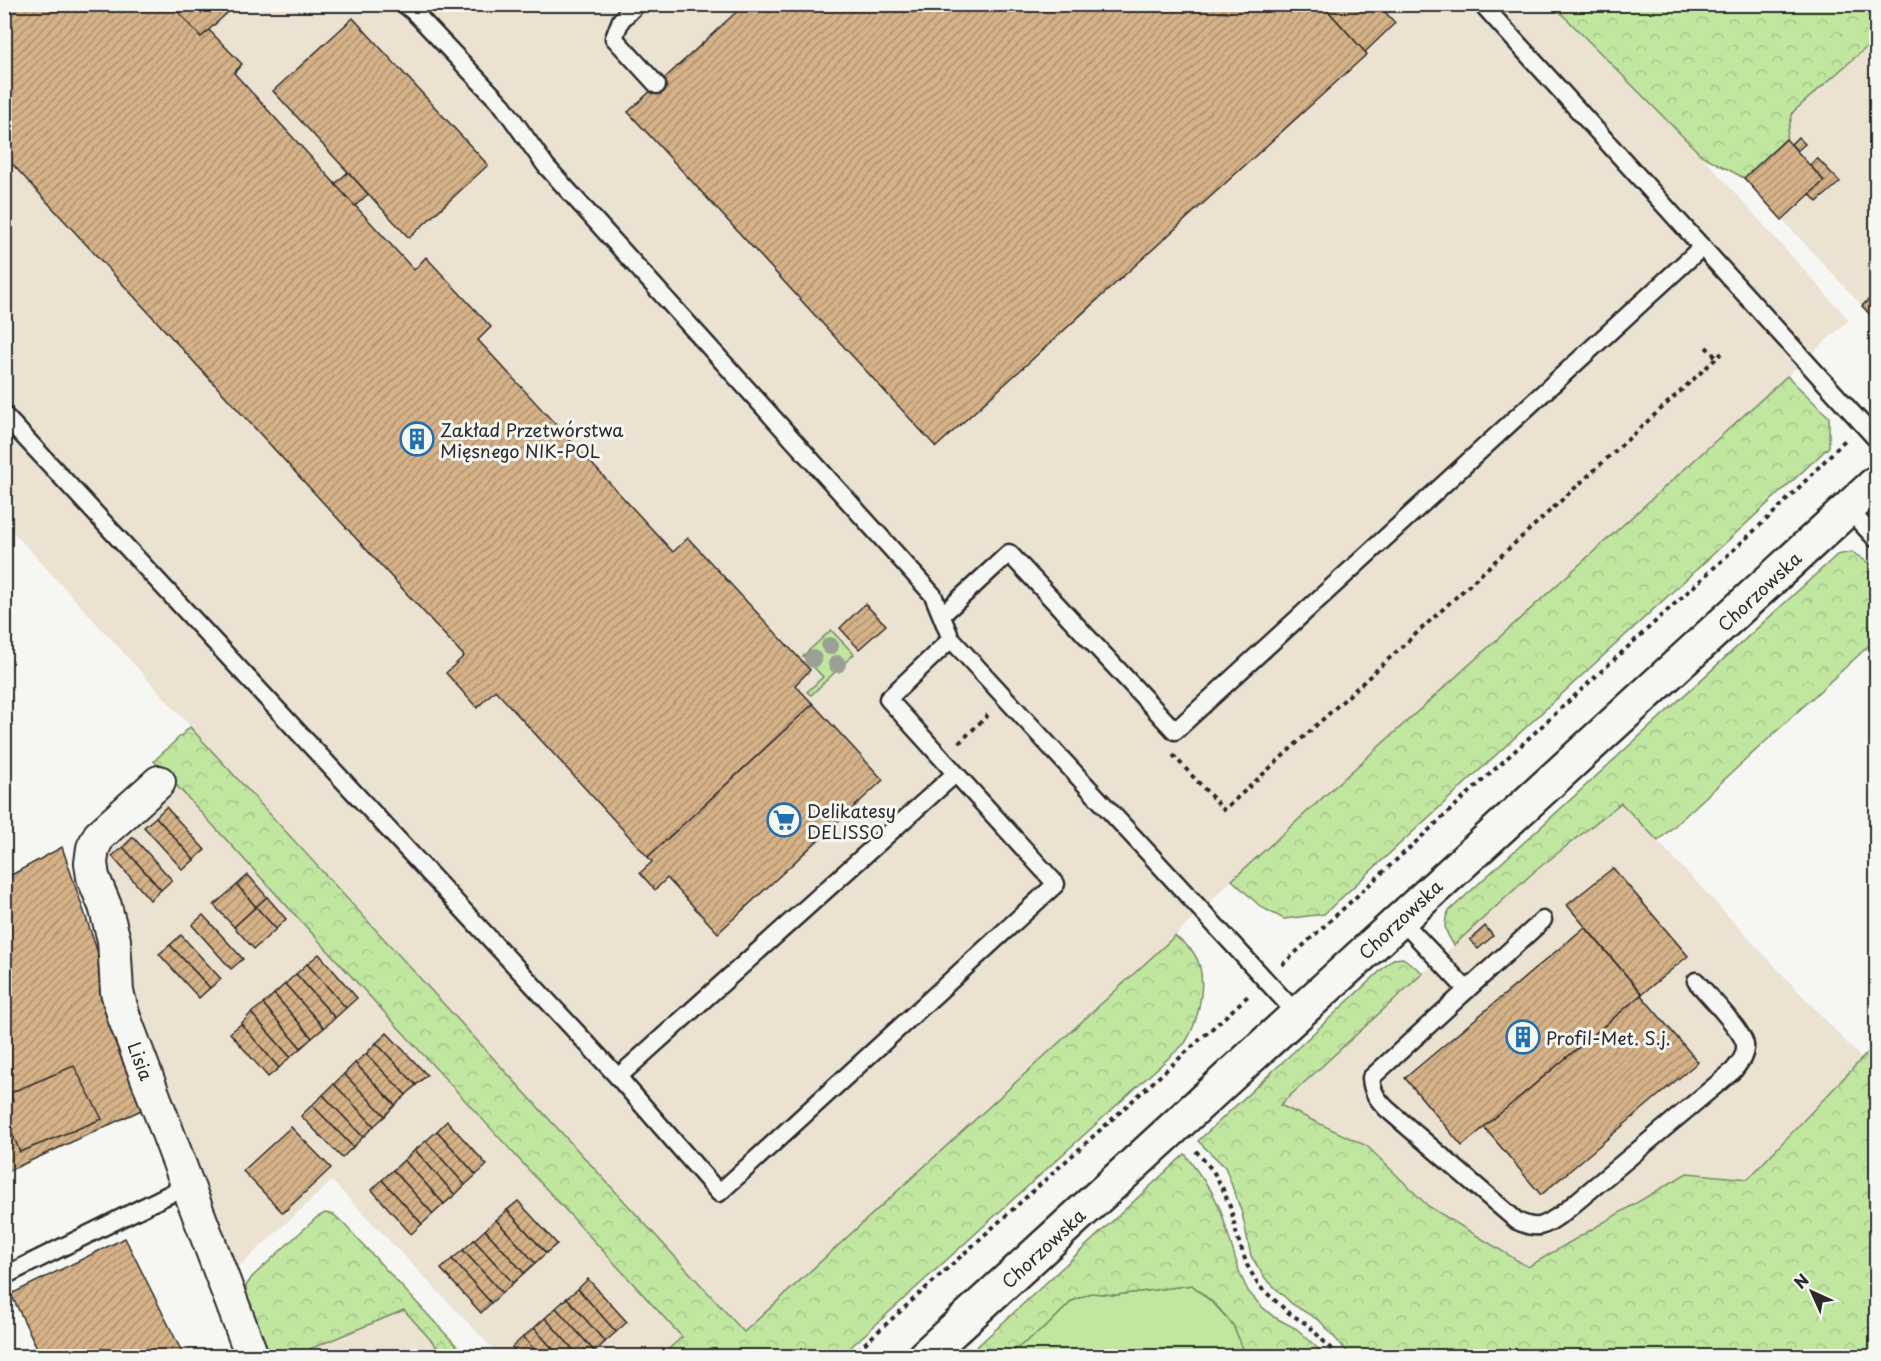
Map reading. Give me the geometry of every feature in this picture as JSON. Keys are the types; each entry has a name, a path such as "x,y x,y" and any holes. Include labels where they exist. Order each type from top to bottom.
{"street":[{"name":"Chorzowska","path":"925,1356 1876,483"},
{"name":"Lisia","path":"159,782 99,836 93,848 91,863 93,878 112,932 117,992 124,1017 252,1356"}],"lane":[{"path":"404,4 503,106 546,166 933,595 951,639 1297,1014"},
{"path":"637,4 621,20 614,38 657,85"},
{"path":"1482,4 1876,439"},
{"path":"942,615 1009,553 1174,731 1702,247"},
{"path":"4,415 618,1077 719,1193 1056,884 888,699 951,639"},
{"path":"1848,509 1876,539"},
{"path":"618,1077 955,774"},
{"path":"1400,919 1467,990"},
{"path":"1543,920 1371,1078 1371,1088 1377,1100 1517,1221 1530,1227 1546,1224 1563,1213 1734,1070 1744,1057 1745,1043 1738,1031 1696,981"},
{"path":"4,1276 188,1185"}],"path":[{"path":"1706,347 1717,358"},
{"path":"851,1356 1780,507 1861,423"},
{"path":"941,759 992,712 995,716"},
{"path":"1173,1128 1213,1171 1222,1186 1247,1265 1259,1286 1289,1313 1308,1325 1338,1356"}],"shaded area":[{"path":"5,5 1553,5 1701,155 1849,320 1232,880 1175,936 744,1333 5,523"},
{"path":"1876,39 1876,321 1744,178 1786,139 1793,112"},
{"path":"174,783 683,1337 661,1356 500,1356 332,1181 234,1271 132,1005 129,964 133,952 101,865 108,843"},
{"path":"1622,803 1862,1059 1748,1179 1687,1173 1529,1267 1428,1206 1367,1146 1280,1105 1535,871"},
{"path":"404,1309 445,1356 293,1356"}],"green space":[{"path":"1553,5 1876,5 1876,39 1793,112 1786,139 1744,178 1701,155"},
{"path":"1787,376 1829,417 1829,447 1324,914 1284,919 1261,907 1232,880"},
{"path":"1852,552 1876,568 1876,639 1658,841 1621,803 1535,871 1454,945 1446,929 1445,921 1448,912 1837,555"},
{"path":"831,630 854,654 811,695 807,692 823,677 803,656"},
{"path":"190,727 744,1332 1175,936 1193,952 1201,973 1201,998 1195,1023 1185,1043 841,1356 661,1356 682,1337 154,761"},
{"path":"1403,958 1423,973 1280,1105 1367,1146 1428,1206 1528,1267 1687,1173 1748,1179 1876,1044 1876,1356 1351,1356 1320,1321 1292,1304 1265,1278 1251,1256 1242,1213 1225,1167 1198,1141 1393,959"},
{"path":"1185,1154 1212,1192 1221,1211 1240,1274 1248,1291 1274,1317 1297,1329 1326,1356 1246,1356 1233,1325 1216,1305 1192,1285 1116,1295 1091,1293 1072,1301 1047,1326 1006,1356 967,1356"},
{"path":"325,1213 334,1215 343,1223 466,1356 445,1356 404,1310 293,1356 271,1356 247,1299 246,1286 252,1277 316,1218"},
{"path":"1192,1285 1233,1325 1246,1356 1006,1356 1047,1326 1072,1301 1091,1293 1116,1295"}],"building":[{"name":"Zakład Przetwórstwa Mięsnego NIK-POL","path":"4,4 171,4 201,37 209,30 242,64 234,73 414,270 426,257 491,327 478,340 673,552 688,538 810,670 795,685 813,704 648,857 495,690 477,708 446,673 464,656 4,155"},
{"path":"171,4 237,4 201,37"},
{"path":"745,4 1322,4 1367,54 936,447 628,112"},
{"path":"1322,4 1378,4 1395,23 1365,52"},
{"path":"353,18 488,165 409,238 273,91"},
{"path":"1798,137 1805,144 1797,151 1791,144"},
{"path":"1786,139 1824,181 1782,220 1744,178"},
{"path":"1817,158 1840,182 1817,202 1810,194 1824,181 1810,165"},
{"path":"348,172 368,194 355,206 335,184"},
{"path":"1876,292 1876,321 1862,306"},
{"path":"865,604 886,625 859,649 840,628"},
{"path":"813,704 883,780 718,933 667,878 655,890 640,873 652,862 648,857"},
{"path":"166,807 205,850 194,860 156,817"},
{"path":"156,817 194,860 183,870 144,827"},
{"path":"133,837 172,880 161,890 123,847"},
{"path":"62,847 150,1106 4,1173 4,879"},
{"path":"123,847 161,890 150,900 112,856"},
{"path":"1613,868 1688,956 1642,994 1567,905"},
{"path":"248,875 267,897 256,907 237,885"},
{"path":"237,885 256,907 234,927 214,905"},
{"path":"267,897 286,919 276,929 256,907"},
{"path":"256,907 276,929 254,949 234,927"},
{"path":"203,915 243,959 231,969 192,925"},
{"path":"1485,926 1493,936 1478,949 1470,940"},
{"name":"Profil-Met. S.j.","path":"1585,927 1642,994 1462,1146 1405,1078"},
{"path":"181,935 221,979 210,988 170,945"},
{"path":"170,945 210,988 199,998 159,954"},
{"path":"319,954 357,998 346,1008 307,964"},
{"path":"307,964 346,1008 335,1018 296,974"},
{"path":"296,974 335,1018 324,1028 285,984"},
{"path":"285,984 324,1028 312,1038 274,994"},
{"path":"274,994 312,1038 301,1048 263,1004"},
{"path":"1641,995 1698,1062 1541,1195 1484,1127"},
{"path":"263,1004 301,1048 290,1057 251,1013"},
{"path":"251,1013 290,1057 279,1068 241,1024"},
{"path":"241,1024 279,1068 268,1077 230,1033"},
{"path":"387,1033 427,1075 416,1085 376,1043"},
{"path":"376,1043 416,1085 406,1095 366,1054"},
{"path":"366,1054 406,1095 395,1105 355,1063"},
{"path":"355,1063 395,1105 385,1116 344,1074"},
{"path":"74,1066 102,1119 20,1152 4,1114 4,1104 13,1100 10,1093"},
{"path":"344,1074 385,1116 374,1126 334,1084"},
{"path":"334,1084 374,1126 363,1137 323,1095"},
{"path":"323,1095 363,1137 353,1147 312,1105"},
{"path":"312,1105 353,1147 342,1158 301,1116"},
{"path":"447,1121 487,1165 476,1175 437,1131"},
{"path":"291,1127 331,1168 283,1213 243,1171"},
{"path":"437,1131 476,1175 465,1185 426,1141"},
{"path":"426,1141 465,1185 455,1195 415,1150"},
{"path":"415,1150 455,1195 444,1204 404,1160"},
{"path":"404,1160 444,1204 433,1214 393,1170"},
{"path":"393,1170 433,1214 422,1224 382,1180"},
{"path":"382,1180 422,1224 411,1234 372,1190"},
{"path":"518,1201 557,1244 546,1253 507,1210"},
{"path":"507,1210 546,1253 535,1263 496,1220"},
{"path":"496,1220 535,1263 524,1273 485,1230"},
{"path":"485,1230 524,1273 513,1283 474,1240"},
{"path":"125,1238 184,1356 41,1356 11,1294"},
{"path":"474,1240 513,1283 502,1293 463,1250"},
{"path":"463,1250 502,1293 491,1303 452,1259"},
{"path":"452,1259 491,1303 481,1313 441,1269"},
{"path":"588,1279 627,1322 616,1332 578,1289"},
{"path":"578,1289 616,1332 605,1342 567,1298"},
{"path":"567,1298 605,1342 595,1352 556,1308"},
{"path":"556,1308 595,1352 589,1356 579,1356 545,1318"},
{"path":"545,1318 579,1356 559,1356 534,1328"},
{"path":"534,1328 559,1356 540,1356 523,1337"},
{"path":"523,1337 540,1356 520,1356 512,1347"}],"place":[{"name":"Zakład Przetwórstwa Mięsnego NIK-POL","path":"417,439"},
{"name":"Delikatesy DELISSO","path":"784,820"},
{"name":"Profil-Met. S.j.","path":"1523,1037"}]}
